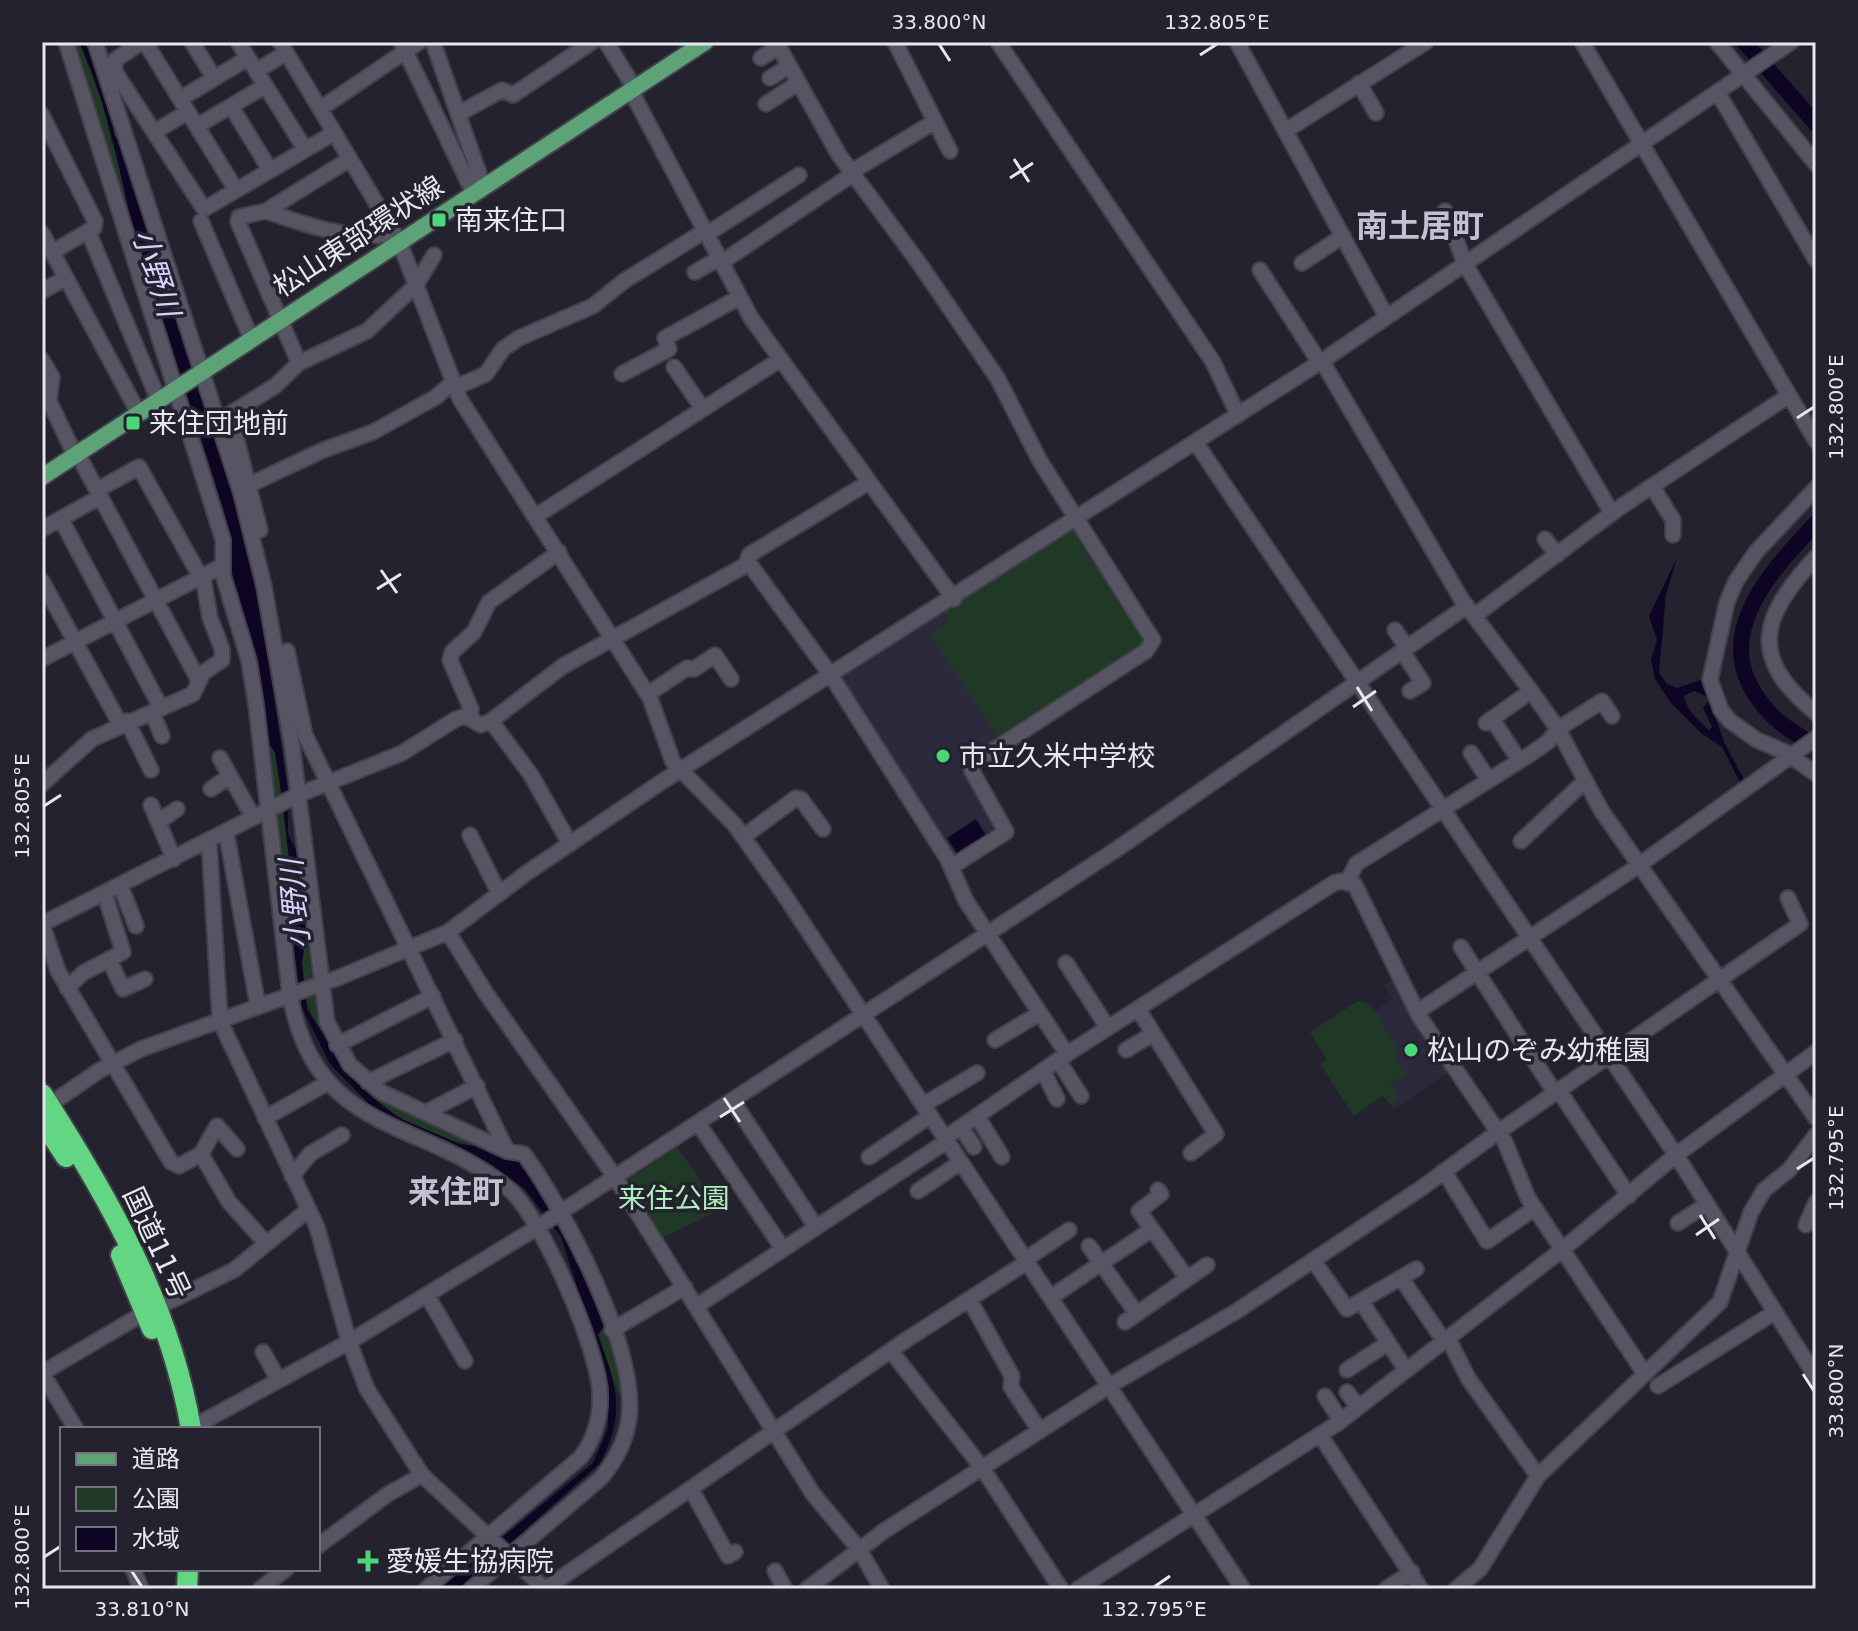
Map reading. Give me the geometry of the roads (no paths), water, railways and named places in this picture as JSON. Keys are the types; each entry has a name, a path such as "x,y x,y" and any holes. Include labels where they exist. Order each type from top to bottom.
{"highway":[{"name":"国道11号","path":"44,1108 119,1220 198,1425"},
{"name":"国道11号","path":"152,1310 178,1427"}],"main road":[{"name":"松山東部環状線","path":"42,477 397,238 705,42"}],"street":[{"path":"66,42 178,386 223,540 225,556 222,566 249,661 297,1025 329,1082 362,1112 483,1171 513,1193 540,1226 555,1257 599,1379 599,1416 595,1432 581,1457 426,1589"},
{"path":"95,42 241,493 264,586 296,796 319,984 327,1022 350,1065 368,1082 425,1113 507,1151 524,1154 562,1211 625,1366 630,1396 629,1418 620,1450 601,1478 507,1553 471,1589"},
{"path":"236,190 143,42 115,60 115,72 204,209 334,133"},
{"path":"192,42 214,78"},
{"path":"238,42 305,149"},
{"path":"320,109 403,47 419,42"},
{"path":"433,42 458,114 478,189"},
{"path":"458,114 502,90 513,95 592,42"},
{"path":"606,42 740,297 954,599"},
{"path":"895,42 950,151"},
{"path":"998,42 1213,362 1238,415"},
{"path":"1237,42 1386,316"},
{"path":"1285,131 1426,42"},
{"path":"1582,42 1816,441"},
{"path":"1717,42 1816,164"},
{"path":"761,58 777,44 852,173 998,379 1040,461 1151,635 1152,645 972,764 972,771 1006,832 951,867"},
{"path":"44,1108 113,1063 411,950 448,932 499,893 680,771 830,674 845,669 1321,362 1785,46"},
{"path":"403,47 478,189"},
{"path":"256,71 283,48 397,238 453,385 648,694 667,751 680,771 743,837 1243,1589"},
{"path":"154,132 214,78 248,58"},
{"path":"770,78 789,66"},
{"path":"766,104 798,83"},
{"path":"1359,83 1376,113"},
{"path":"197,126 265,86"},
{"path":"1718,93 1816,260"},
{"path":"231,106 270,170"},
{"path":"42,115 96,225 52,252"},
{"path":"695,272 721,260 934,122"},
{"path":"299,363 238,222 239,217 266,211 350,159"},
{"path":"249,485 321,451 373,432 453,385 486,374 503,349 519,338 593,306 624,281 799,175"},
{"path":"266,211 320,231 397,238"},
{"path":"1445,211 1465,264 1612,513"},
{"path":"201,221 251,338"},
{"path":"88,231 158,399"},
{"path":"42,233 138,412"},
{"path":"1302,263 1343,236"},
{"path":"434,255 416,285 389,313 358,337 299,363 275,386 230,414 303,727 507,1151"},
{"path":"1260,270 1321,362 1470,611 1558,729 1585,781 1640,864 1816,1118"},
{"path":"42,291 66,278"},
{"path":"622,374 669,349 665,338 740,297"},
{"path":"536,516 781,359"},
{"path":"42,360 52,377 49,424 76,454 198,679"},
{"path":"674,367 703,409"},
{"path":"198,1425 349,1342 540,1226 1117,849 1358,681 1557,555 1612,513 1788,396"},
{"path":"1196,443 1676,1155 1816,1377"},
{"path":"42,529 139,467 201,576 223,655 218,664 198,679 193,694 124,722 80,748 42,784"},
{"path":"237,1149 217,1126 201,1154 179,1166 171,1162 67,988 42,924 121,887 296,796 328,781 382,763 456,719 470,719 481,725 491,721 563,666 746,565 749,555 869,482"},
{"path":"1652,486 1673,520 1673,535"},
{"path":"1816,488 1756,552 1736,581 1727,602 1711,665 1714,695 1730,721 1757,740 1794,755 1816,774"},
{"path":"61,519 115,621 156,710 162,736"},
{"path":"1545,539 1557,555"},
{"path":"470,719 471,709 450,660 452,652 474,632 489,602 559,552"},
{"path":"1816,557 1778,601 1770,631 1775,667 1785,684 1816,713"},
{"path":"746,565 751,566 830,674 951,867 966,901 1040,1013 1081,1096"},
{"path":"42,659 222,566"},
{"path":"42,581 74,642 152,770"},
{"path":"1395,630 1423,683 1410,691"},
{"path":"648,694 687,668 694,669 715,655 731,679"},
{"path":"1519,760 1489,721 1531,691"},
{"path":"1348,881 1356,864 1549,741 1558,729 1602,701 1612,716"},
{"path":"491,721 531,775 570,844"},
{"path":"1417,1012 1640,864 1816,738"},
{"path":"1471,753 1488,779"},
{"path":"220,758 253,817"},
{"path":"211,789 230,776"},
{"path":"1521,841 1585,781"},
{"path":"743,837 796,798 801,799 823,829"},
{"path":"151,805 174,859"},
{"path":"158,822 177,809"},
{"path":"226,831 258,1007"},
{"path":"470,835 499,893"},
{"path":"209,840 220,1021 324,1246 349,1342 374,1405 422,1475 545,1589 1069,1230"},
{"path":"697,1306 946,1140 1063,1057 1334,883 1348,881"},
{"path":"1348,881 1365,900 1417,1012 1498,1132 1535,1208 1645,1374"},
{"path":"121,887 136,926"},
{"path":"67,988 83,973 123,952 105,895"},
{"path":"807,1589 859,1549 1109,1386 1237,1311 1800,924 1788,898"},
{"path":"448,932 517,1039 615,1177 813,1494 859,1549 882,1589"},
{"path":"1461,947 1629,1196"},
{"path":"109,959 123,989 141,984"},
{"path":"1066,963 1120,1047 1153,1034"},
{"path":"337,1045 433,996"},
{"path":"1138,1009 1216,1134 1191,1153"},
{"path":"995,1040 1040,1013"},
{"path":"368,1082 455,1040"},
{"path":"1078,1589 1341,1421 1563,1249 1676,1155 1816,1052"},
{"path":"1043,1071 1057,1099"},
{"path":"869,1157 977,1073"},
{"path":"1001,1081 1009,1094"},
{"path":"265,1118 329,1082"},
{"path":"425,1113 477,1086"},
{"path":"732,1100 816,1227"},
{"path":"977,1116 1002,1157"},
{"path":"698,1123 783,1249"},
{"path":"961,1127 974,1147"},
{"path":"292,1176 310,1154 342,1135"},
{"path":"1456,1589 1480,1569 1538,1476 1720,1302 1751,1212 1764,1190 1789,1170 1816,1135"},
{"path":"201,1154 229,1202 265,1242"},
{"path":"918,1191 961,1162"},
{"path":"1444,1171 1487,1241 1535,1208"},
{"path":"1158,1190 1161,1194 1139,1211 1187,1278"},
{"path":"1678,1223 1707,1204"},
{"path":"1806,1225 1815,1206"},
{"path":"75,1427 42,1373 152,1310 234,1270 308,1210"},
{"path":"1051,1297 1151,1230"},
{"path":"1089,1246 1131,1318 1207,1265"},
{"path":"1313,1260 1347,1309 1416,1269"},
{"path":"1401,1278 1538,1476"},
{"path":"612,1330 685,1287"},
{"path":"427,1295 465,1361"},
{"path":"969,1299 1012,1376 1011,1387 1040,1431"},
{"path":"1361,1301 1406,1370"},
{"path":"1658,1386 1775,1312"},
{"path":"1347,1370 1388,1343"},
{"path":"891,1351 983,1469 1061,1589"},
{"path":"263,1352 278,1379"},
{"path":"1347,1392 1358,1407"},
{"path":"1325,1396 1341,1421"},
{"path":"1320,1435 1421,1589"},
{"path":"320,1545 388,1494 422,1475"},
{"path":"691,1489 728,1556 735,1552"},
{"path":"260,1589 283,1571"},
{"path":"775,1571 785,1589"},
{"path":"1386,1589 1412,1572"}],"water":[{"name":"小野川","path":"79,42 88,42 110,108 114,135 121,145 238,500 258,588 288,791 288,834 296,850 306,936 302,963 307,1009 345,1067 368,1094 399,1118 460,1144 487,1148 508,1160 519,1158 573,1242 604,1326 598,1335 614,1384 616,1413 614,1429 600,1463 459,1589 439,1589 593,1463 608,1428 609,1387 561,1237 525,1189 497,1169 377,1112 330,1064 302,1008 291,924 295,907 275,752 269,744 257,662 231,576 232,552 227,522 142,262 108,123"},
{"path":"1677,558 1666,594 1659,673 1667,684 1677,688 1706,678 1706,696 1694,691 1684,696 1694,715 1709,730 1712,727 1703,708 1709,701 1725,744 1746,783 1742,786 1722,747 1702,734 1671,703 1655,679 1651,659 1657,640 1649,616"},
{"path":"976,819 987,837 958,855 947,838"}],"waterway":[{"path":"1744,42 1816,124"},
{"path":"1816,523 1760,591 1748,615 1741,640 1743,665 1753,692 1779,722 1816,746"}],"place":[{"name":"南来住口","path":"439,220"},
{"name":"来住団地前","path":"133,423"},
{"name":"市立久米中学校","path":"943,756"},
{"name":"松山のぞみ幼稚園","path":"1411,1050"},
{"name":"愛媛生協病院","path":"368,1561"}],"district":[{"name":"南土居町","path":"1420,226"},
{"name":"来住町","path":"456,1192"}],"park label":[{"name":"来住公園","path":"674,1198"}]}
